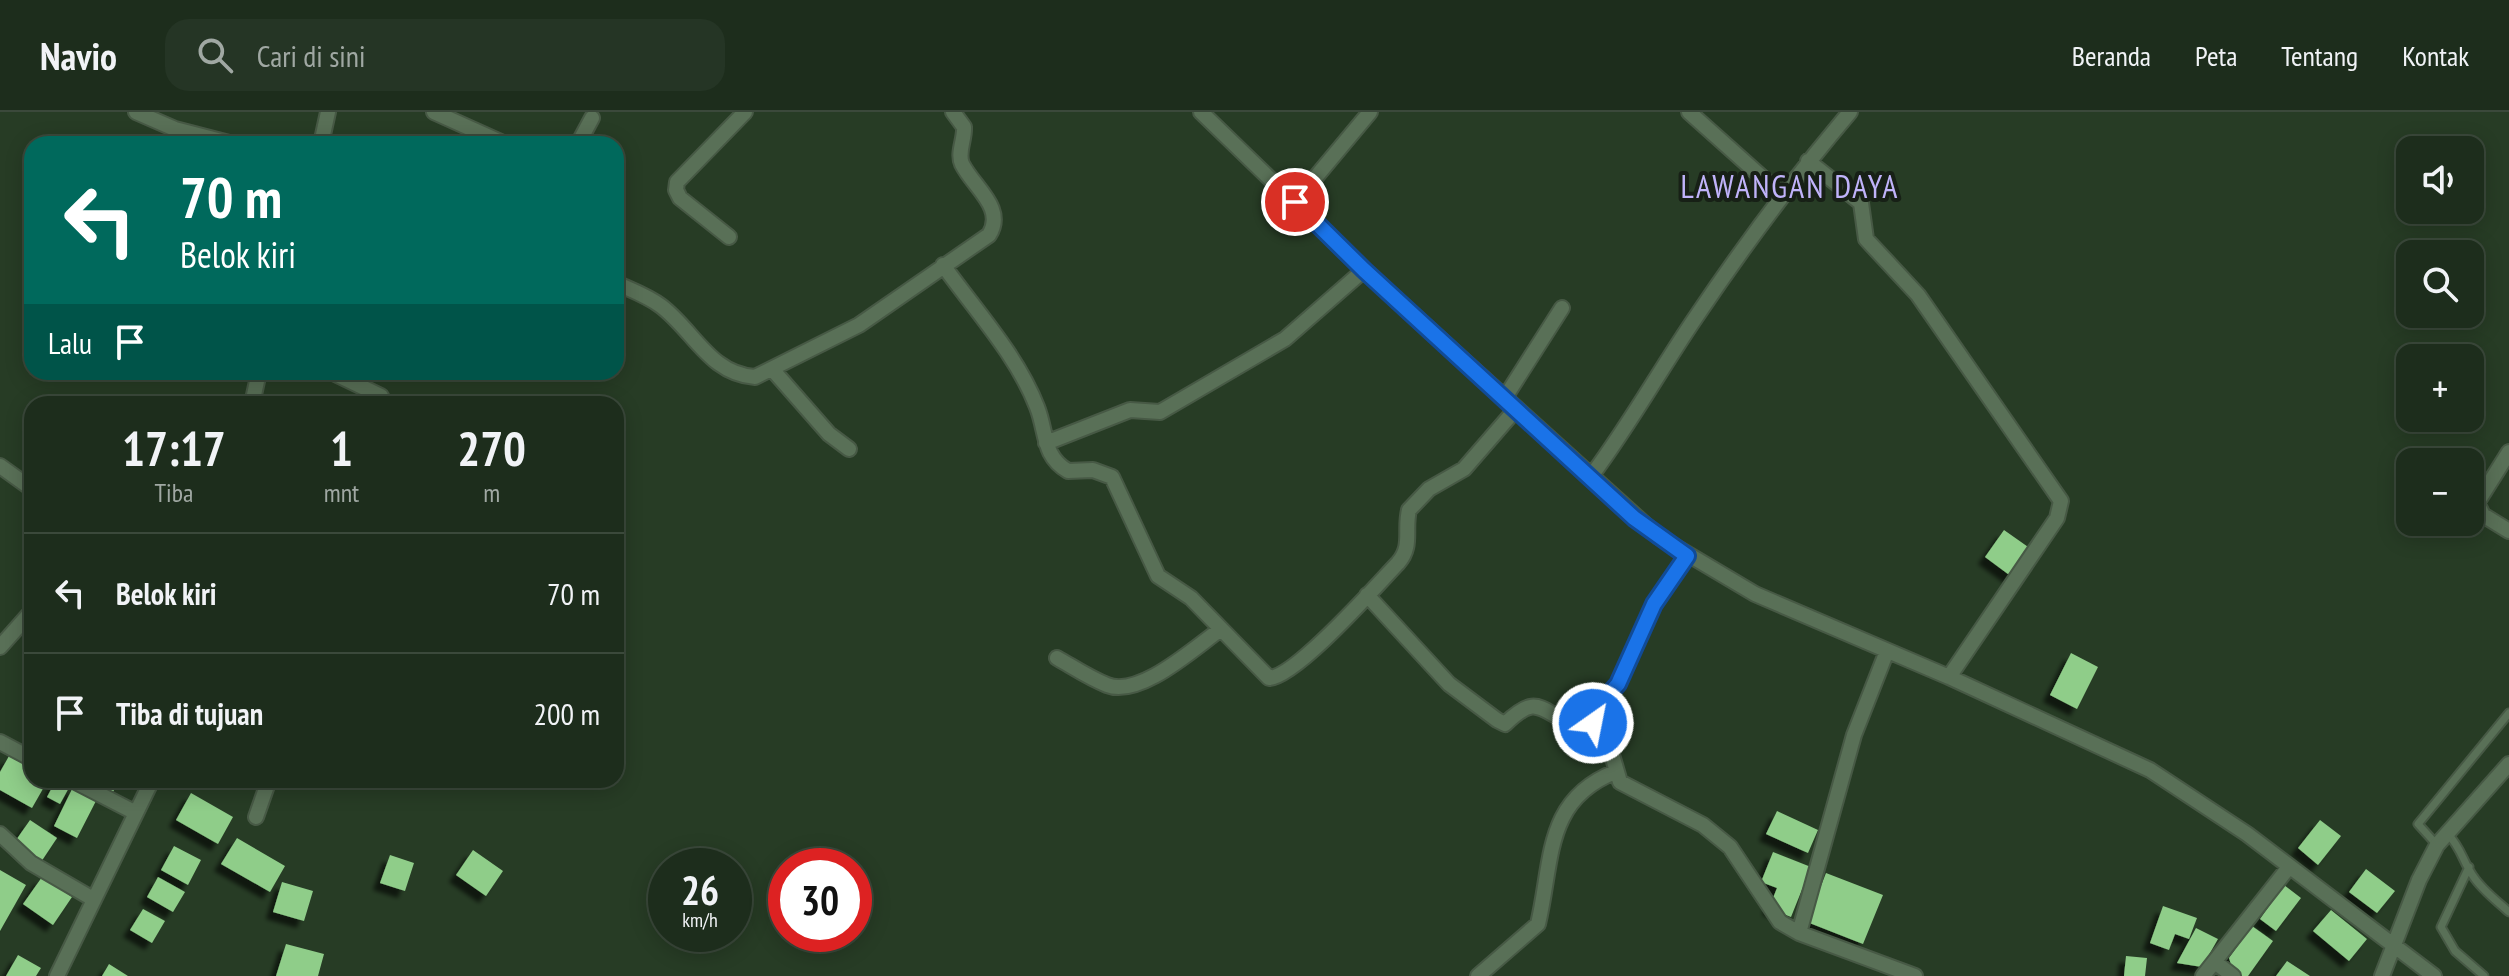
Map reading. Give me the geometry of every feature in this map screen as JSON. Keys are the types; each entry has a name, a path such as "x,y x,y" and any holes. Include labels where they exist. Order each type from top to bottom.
{"street":[{"path":"136,112 175,129 202,136"},
{"path":"323,136 328,112"},
{"path":"434,112 476,136"},
{"path":"729,237 680,198 676,190 677,182 745,112"},
{"path":"624,287 664,308 721,367 740,376 755,377 859,325 989,235 995,224 995,213 960,161 964,127 953,112"},
{"path":"1201,112 1364,270 1592,475 1634,518 1687,556 1755,594 1949,677 2150,770 2205,804 2434,976"},
{"path":"1295,202 1370,112"},
{"path":"1689,112 1783,196"},
{"path":"1592,475 1632,422 1695,318 1808,161 1850,112"},
{"path":"582,136 592,118"},
{"path":"1808,161 1861,203 1866,239 1918,295 2061,501 2057,518 1949,677"},
{"path":"943,265 1010,358 1037,407 1049,457 1068,471 1093,470 1112,477 1158,576 1191,598 1263,675 1278,678 1319,644 1405,554 1409,510 1429,489 1464,469 1510,404 1562,308"},
{"path":"1046,443 1130,410 1160,412 1285,339 1364,270"},
{"path":"772,369 829,434 849,449"},
{"path":"348,380 381,396"},
{"path":"2509,452 2477,503 2483,515 2509,531"},
{"path":"0,466 24,483"},
{"path":"1367,595 1449,684 1497,720 1505,724 1528,705 1536,704 1572,724 1592,717 1618,684 1654,604 1687,556"},
{"path":"0,647 24,620"},
{"path":"1057,658 1108,686 1127,688 1163,671 1221,629"},
{"path":"1799,933 1854,735 1887,651"},
{"path":"1592,717 1610,748 1615,772 1624,787 1703,825 1730,847 1780,922 1799,933 1915,976"},
{"path":"0,742 24,755"},
{"path":"2382,976 2393,943 2442,839 2509,764"},
{"path":"1478,976 1538,924 1544,878 1562,816 1588,785 1615,772"},
{"path":"88,788 136,813"},
{"path":"57,976 148,788"},
{"path":"256,817 266,788"},
{"path":"0,834 31,863 93,899"},
{"path":"2203,976 2289,867"},
{"path":"2215,962 2233,976"}],"lane":[{"path":"2509,713 2418,824 2461,847 2479,884 2509,912"},
{"path":"2469,867 2441,927 2455,951 2484,976"}],"building":[{"path":"2004,530 2031,549 2012,577 1985,557"},
{"path":"2071,653 2098,667 2077,709 2050,695"},
{"path":"9,756 24,764 24,788 43,788 32,808 0,790 0,772"},
{"path":"52,788 69,788 60,804 47,797"},
{"path":"73,788 97,799 77,838 54,826"},
{"path":"100,788 115,788 112,794"},
{"path":"191,793 233,817 218,844 176,820"},
{"path":"1777,811 1818,830 1808,853 1766,834"},
{"path":"30,820 57,838 41,862 14,843"},
{"path":"2320,820 2341,836 2318,865 2298,848"},
{"path":"237,838 285,866 270,892 221,864"},
{"path":"174,846 201,860 188,885 161,870"},
{"path":"473,850 503,871 486,896 456,875"},
{"path":"1773,852 1811,867 1791,917 1769,908 1777,888 1761,882"},
{"path":"390,855 414,863 405,891 380,883"},
{"path":"2366,869 2395,891 2377,913 2349,892"},
{"path":"0,870 26,885 0,931"},
{"path":"1826,873 1883,895 1863,944 1807,922"},
{"path":"42,877 72,897 53,925 23,904"},
{"path":"158,877 185,892 173,912 147,897"},
{"path":"282,882 313,891 304,921 273,912"},
{"path":"2284,885 2301,898 2276,931 2260,919"},
{"path":"2163,906 2197,918 2189,939 2175,934 2169,950 2150,943"},
{"path":"143,909 165,921 152,943 130,930"},
{"path":"2331,910 2367,939 2349,961 2313,931"},
{"path":"2252,926 2273,941 2248,976 2240,976 2233,971 2229,958"},
{"path":"2196,928 2218,939 2202,967 2177,963"},
{"path":"286,944 324,954 318,976 276,976"},
{"path":"18,955 41,968 36,976 6,976"},
{"path":"2126,956 2147,958 2145,976 2124,976"},
{"path":"2287,961 2310,976 2276,976"},
{"path":"109,964 128,976 102,976"}],"district":[{"name":"LAWANGAN DAYA","path":"1790,187"}],"route":[{"path":"1295,202 1504,399 1592,475 1634,518 1687,556 1654,604 1618,684 1596,709 1593,723"}]}
